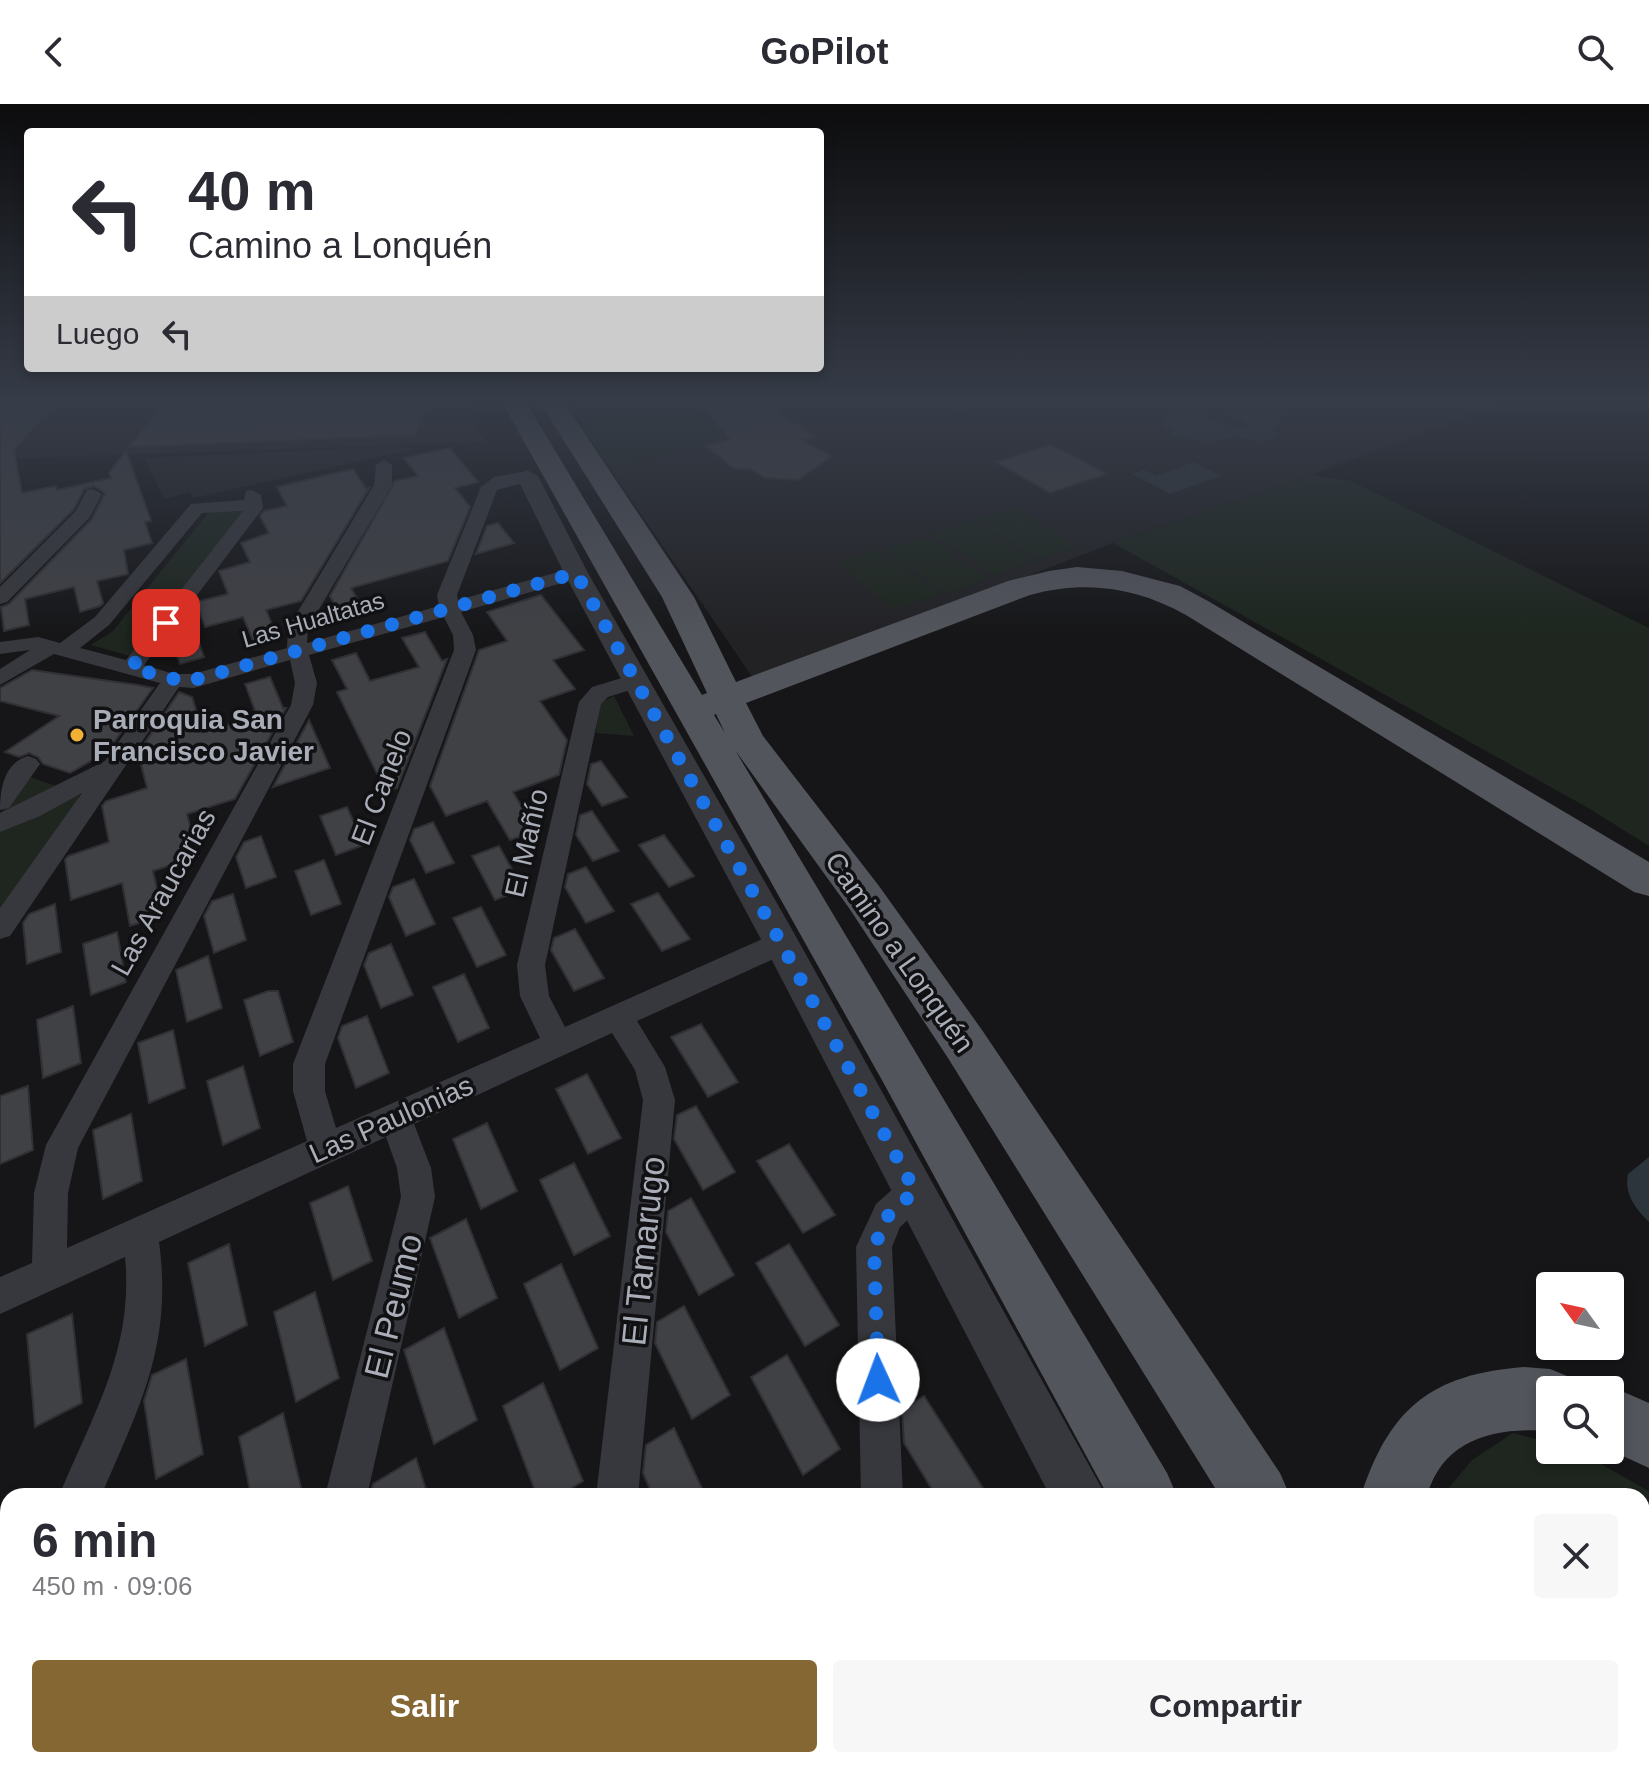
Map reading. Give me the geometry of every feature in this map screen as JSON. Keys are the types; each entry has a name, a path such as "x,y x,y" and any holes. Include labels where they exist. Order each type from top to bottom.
{"main road":[{"name":"Camino a Lonquén","path":"565,482 709,705 1140,1488"},
{"name":"Camino a Lonquén","path":"603,482 678,597 709,705 746,739 864,897 965,1044 1252,1488"},
{"path":"709,705 1033,583 1077,576 1122,580 1183,600 1649,881"},
{"path":"1397,1488 1407,1457 1424,1433 1446,1416 1474,1405 1508,1399 1536,1400"},
{"path":"1624,1424 1649,1436"}],"street":[{"name":"Las Araucarias","path":"51,1273 48,1198 63,1145 302,705 308,681 295,643 298,628 383,482"},
{"path":"450,608 447,595 490,487 498,482"},
{"path":"529,482 1075,1488"},
{"path":"0,598 84,513 93,494"},
{"path":"0,678 102,621 197,508 253,498 131,668"},
{"name":"Las Hualtatas","path":"0,648 28,643 58,648 173,680 194,681 576,573"},
{"name":"El Canelo","path":"326,1149 309,1091 309,1064 465,650 464,633 450,608"},
{"path":"0,929 119,763 173,680"},
{"name":"El Mañío","path":"559,1043 534,996 530,984 531,965 590,702 600,692 635,681"},
{"path":"0,823 119,763"},
{"path":"0,802 28,764"},
{"name":"Las Paulonias","path":"0,1296 781,943"},
{"name":"El Tamarugo","path":"618,1017 658,1082 659,1100 618,1488"},
{"name":"El Peumo","path":"348,1488 418,1197 414,1168 395,1117"},
{"path":"882,1488 874,1247 888,1216 915,1191"},
{"path":"83,1488 126,1387 141,1338 145,1307 140,1233"}],"shaded area":[{"path":"156,482 267,482 193,498 190,492 164,499"},
{"path":"619,482 1292,482 1113,543 755,681"},
{"path":"1147,482 1205,482 1170,494"},
{"path":"1292,482 1352,482 1649,628 1649,846 1590,809 1113,543"},
{"path":"1014,507 1077,546 1038,560 975,519"},
{"path":"247,511 130,656 91,645 113,631 209,512"},
{"path":"972,520 1034,561 993,576 932,534"},
{"path":"927,536 988,578 945,594 885,549"},
{"path":"880,549 940,594 895,610 837,564"},
{"path":"614,696 634,736 596,733 599,703"},
{"path":"28,776 64,789 86,784 46,856 0,920 0,814"},
{"path":"1649,1157 1649,1222 1632,1200 1627,1181 1628,1174"},
{"path":"1513,1433 1536,1439 1536,1464 1601,1464 1644,1488 1449,1488 1472,1460"}],"building":[{"path":"0,482 20,482 22,493 56,486 57,490 95,482 137,482 151,521 145,522 152,543 124,550 128,574 97,581 103,603 100,606 80,612 74,587 25,599 29,625 4,631 1,607 9,604 92,519 105,493 94,486 84,489 74,509 0,583"},
{"path":"300,482 361,482 366,489 369,488 301,601 266,610 277,636 254,643 243,617 205,627 196,602 228,594 219,571 250,562 241,543 269,533 260,516 264,511 287,506 277,487"},
{"path":"395,482 478,482 455,488 470,507 448,561 351,588 365,612 343,619 330,596"},
{"path":"1030,482 1084,482 1050,493"},
{"path":"498,523 514,543 476,554 487,526"},
{"path":"541,595 584,650 553,660 575,689 540,701 567,740 559,775 513,792 536,831 510,840 487,801 446,816 430,786 479,650 507,641 487,612"},
{"path":"195,631 204,657 180,664 171,637"},
{"path":"425,632 442,661 447,659 397,788 386,792 337,692 347,689 332,660 356,653 370,681 419,667 402,638"},
{"path":"32,670 153,688 107,752 70,773 43,764 38,757 29,753 19,757 5,752 59,716 0,701 0,688"},
{"path":"270,677 283,708 286,708 235,799 187,814 198,856 153,871 163,915 130,926 122,883 71,900 65,860 68,856 109,842 102,806 106,801 147,788 138,753 179,692 192,697 203,732 257,716 245,684"},
{"path":"309,720 330,768 273,787"},
{"path":"601,761 627,797 602,806 587,784 591,764"},
{"path":"347,807 364,845 336,855 320,816"},
{"path":"592,811 619,851 593,861 576,835 580,815"},
{"path":"433,822 454,863 426,873 410,840 414,829"},
{"path":"664,835 694,876 669,887 639,845"},
{"path":"261,836 276,877 246,888 236,857 244,842"},
{"path":"499,846 523,889 495,900 472,856"},
{"path":"324,860 341,904 311,915 295,871"},
{"path":"586,867 614,911 586,923 565,887 568,874"},
{"path":"414,879 435,924 406,936 389,897 393,887"},
{"path":"658,893 690,939 662,951 631,904"},
{"path":"233,894 246,940 214,953 204,916 212,901"},
{"path":"55,904 61,952 27,964 23,923 29,914"},
{"path":"481,907 506,955 477,967 453,918"},
{"path":"575,929 604,978 574,991 551,950 554,938"},
{"path":"117,932 126,982 91,995 83,944"},
{"path":"391,944 413,995 381,1008 364,965 369,953"},
{"path":"208,956 222,1008 187,1022 176,970"},
{"path":"464,974 489,1028 458,1042 433,987"},
{"path":"268,991 278,991 293,1042 260,1056 244,1000"},
{"path":"73,1006 81,1063 43,1078 37,1020"},
{"path":"367,1016 389,1073 356,1088 338,1038 342,1026"},
{"path":"701,1024 738,1082 708,1097 671,1037"},
{"path":"173,1030 185,1088 149,1103 138,1043"},
{"path":"243,1066 260,1128 223,1145 207,1081"},
{"path":"587,1074 621,1138 588,1154 556,1089"},
{"path":"28,1086 33,1150 0,1164 0,1096"},
{"path":"696,1106 735,1172 703,1190 674,1139 677,1115"},
{"path":"131,1114 142,1181 103,1199 93,1130"},
{"path":"487,1123 517,1191 481,1209 453,1139"},
{"path":"789,1144 835,1215 803,1233 757,1161"},
{"path":"574,1163 610,1236 574,1255 540,1180"},
{"path":"348,1186 372,1261 333,1280 310,1203"},
{"path":"691,1198 734,1275 699,1295 666,1232 668,1211"},
{"path":"466,1219 497,1298 459,1318 430,1238"},
{"path":"229,1244 247,1325 205,1346 188,1263"},
{"path":"789,1244 839,1325 805,1346 756,1263"},
{"path":"561,1264 598,1348 560,1370 524,1284"},
{"path":"315,1292 339,1378 296,1402 274,1312"},
{"path":"684,1306 730,1395 692,1419 655,1343 657,1322"},
{"path":"72,1314 82,1403 35,1427 27,1334"},
{"path":"444,1328 477,1420 434,1444 404,1350"},
{"path":"787,1355 840,1449 803,1475 751,1377"},
{"path":"186,1359 203,1454 156,1479 144,1401 152,1375"},
{"path":"543,1383 583,1481 572,1488 534,1488 503,1406"},
{"path":"924,1396 983,1488 931,1488 904,1443 902,1410"},
{"path":"283,1413 301,1488 249,1488 239,1437"},
{"path":"674,1428 702,1488 650,1488 643,1473 646,1445"},
{"path":"416,1458 425,1488 372,1488 373,1484"}],"place":[{"name":"Parroquia San Francisco Javier","path":"77,735"}],"route":[{"path":"166,623 131,668 186,682 576,573 915,1191 888,1216 879,1230 874,1247 878,1380"}]}
